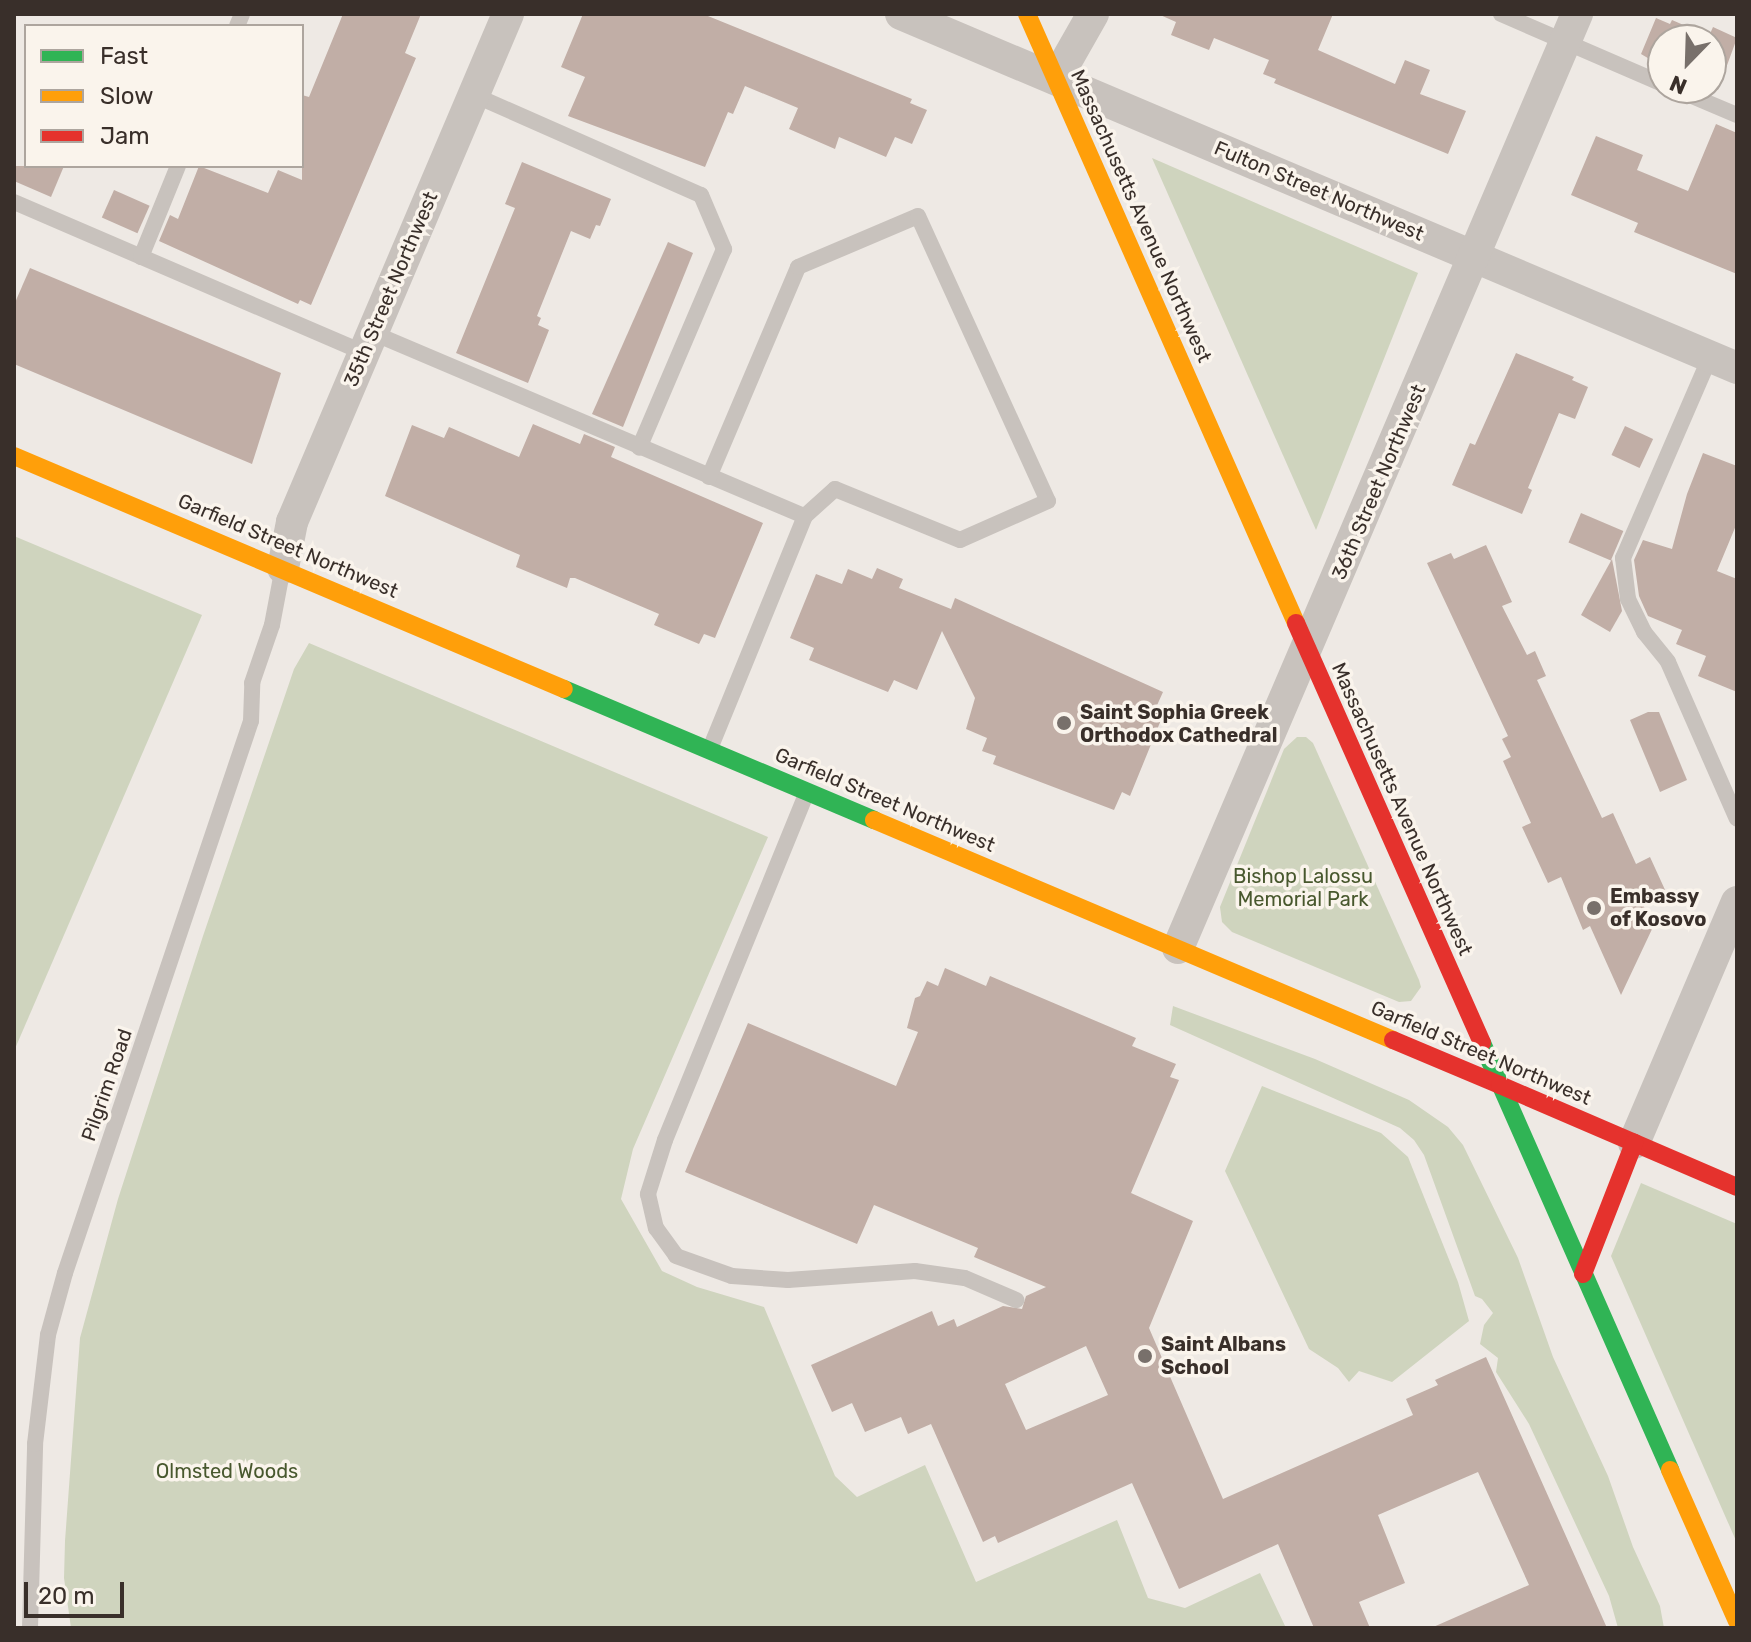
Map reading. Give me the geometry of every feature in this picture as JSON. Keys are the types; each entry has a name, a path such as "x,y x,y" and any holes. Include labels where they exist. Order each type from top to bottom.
{"main road":[{"name":"Massachusetts Avenue Northwest","path":"1027,14 1737,1621"},
{"name":"Garfield Street Northwest","path":"14,456 1737,1187"},
{"path":"1583,1274 1634,1143"}],"street":[{"name":"35th Street Northwest","path":"283,568 292,522 508,14"},
{"name":"Fulton Street Northwest","path":"901,14 1724,362"},
{"path":"1056,79 1093,14"},
{"name":"36th Street Northwest","path":"1178,948 1571,28"},
{"path":"1634,1143 1737,902"}],"lane":[{"path":"1501,14 1571,28 1647,74"},
{"path":"474,95 701,195 724,249 639,448"},
{"path":"1711,104 1737,115"},
{"path":"141,257 177,168"},
{"path":"14,202 141,257 639,448 805,516"},
{"path":"709,477 798,267 918,216 1048,501 960,540 835,489 805,516 710,749"},
{"path":"1724,362 1623,558 1628,599 1644,632 1668,662 1737,819"},
{"name":"Pilgrim Road","path":"30,1628 35,1444 48,1335 101,1165 251,721 252,683 272,625 283,568"},
{"path":"808,791 665,1140 648,1194 656,1228 676,1256 732,1276 788,1280 915,1271 965,1278 1016,1300"}],"green space":[{"path":"1152,158 1418,273 1316,530"},
{"path":"14,536 202,615 14,1051"},
{"name":"Olmsted Woods","path":"309,643 768,837 633,1149 621,1199 662,1271 697,1287 764,1307 835,1476 857,1497 925,1465 976,1582 1117,1520 1148,1598 1185,1608 1260,1573 1286,1628 71,1628 64,1578 65,1541 80,1338 118,1199 203,936 294,669"},
{"name":"Bishop Lalossu Memorial Park","path":"1297,737 1306,737 1313,743 1419,980 1421,987 1411,1001 1399,1002 1232,932 1222,922 1220,907 1284,749"},
{"path":"1173,1006 1315,1059 1409,1100 1448,1127 1463,1145 1518,1258 1553,1357 1608,1476 1633,1547 1660,1606 1664,1628 1618,1628 1609,1596 1529,1424 1496,1372 1498,1358 1480,1344 1484,1325 1493,1313 1482,1299 1475,1296 1424,1155 1414,1140 1400,1128 1170,1025"},
{"path":"1262,1086 1381,1133 1408,1157 1458,1282 1469,1321 1392,1382 1359,1371 1349,1382 1338,1368 1309,1349 1225,1171"},
{"path":"1641,1183 1737,1224 1737,1543 1611,1256"}],"building":[{"path":"343,14 421,14 405,53 416,58 311,305 300,300 298,304 159,241 170,215 178,219 198,168 268,193 278,170 302,180 304,96 309,97"},
{"path":"583,14 703,14 912,99 910,103 927,110 912,144 895,137 886,157 839,137 835,149 789,129 798,108 745,86 733,114 728,112 705,167 568,116 585,77 561,67"},
{"path":"1158,14 1333,14 1318,50 1395,84 1405,60 1430,70 1420,94 1466,111 1448,154 1274,83 1276,79 1263,74 1269,60 1214,38 1209,50 1171,35 1176,22"},
{"path":"1656,18 1670,24 1654,24"},
{"path":"1727,33 1737,38 1727,65"},
{"path":"1647,40 1647,58 1641,54"},
{"path":"1716,124 1737,133 1737,274 1634,232 1638,223 1571,195 1596,136 1643,155 1637,170 1688,191"},
{"path":"522,162 611,199 600,226 596,225 590,239 571,231 537,316 541,318 538,325 549,330 528,383 456,353 515,208 505,204"},
{"path":"14,166 63,168 51,197 14,181"},
{"path":"114,190 150,206 137,233 102,217"},
{"path":"668,242 693,253 623,427 592,414"},
{"path":"30,268 281,373 252,464 14,364 14,305"},
{"path":"1516,353 1574,377 1572,380 1588,387 1575,419 1559,413 1528,488 1532,490 1522,514 1452,485 1470,443 1475,445"},
{"path":"533,424 580,444 584,434 615,447 611,457 763,523 715,638 704,634 699,644 654,625 659,614 575,578 570,578 567,588 516,567 520,555 385,496 412,425 444,438 449,427 519,457"},
{"path":"1625,426 1653,439 1640,468 1611,455"},
{"path":"1703,453 1737,466 1737,523 1717,571 1737,579 1737,692 1698,676 1706,656 1676,644 1682,630 1648,616 1639,596 1634,560 1643,540 1672,549 1687,494"},
{"path":"1581,513 1623,531 1611,560 1568,542"},
{"path":"1486,545 1512,602 1502,606 1527,655 1535,651 1546,676 1537,680 1602,818 1613,813 1636,864 1650,857 1666,892 1642,902 1653,927 1621,995 1590,926 1583,930 1561,877 1548,883 1522,827 1531,823 1503,761 1511,757 1502,739 1508,736 1427,563 1451,553 1454,559"},
{"path":"1612,559 1622,611 1610,632 1581,615"},
{"path":"877,568 903,579 899,588 951,609 955,598 1163,692 1154,712 1163,715 1130,796 1122,792 1114,810 993,764 996,756 982,751 987,738 966,729 975,698 942,631 917,690 894,680 888,692 809,660 814,648 790,638 816,574 842,584 848,569 872,579"},
{"path":"1648,712 1659,712 1687,780 1660,792 1630,720"},
{"path":"945,968 986,986 990,976 1136,1038 1132,1046 1176,1064 1170,1077 1179,1080 1131,1193 1193,1221 1149,1328 1223,1499 1413,1415 1406,1399 1438,1385 1435,1380 1486,1357 1607,1628 1431,1628 1529,1585 1478,1472 1378,1515 1405,1583 1359,1602 1370,1628 1314,1628 1278,1544 1179,1589 1132,1483 998,1543 995,1536 983,1542 931,1424 908,1434 901,1417 865,1432 852,1403 832,1412 811,1365 932,1311 938,1326 954,1319 957,1327 1003,1306 1022,1309 1026,1296 1046,1287 974,1257 978,1248 874,1205 857,1244 685,1172 748,1023 896,1086 918,1032 907,1028 915,998 920,996 927,981 938,986","holes":["1086,1346 1108,1395 1026,1430 1005,1384"]}],"traffic: fast":[{"path":"564,689 874,820"},
{"path":"1482,1043 1670,1470"}],"traffic: slow":[{"path":"1027,14 1296,623"},
{"path":"14,456 564,689"},
{"path":"874,820 1393,1040"},
{"path":"1670,1470 1737,1621"}],"traffic: jam":[{"path":"1296,623 1482,1043"},
{"path":"1393,1040 1500,1085"},
{"path":"1500,1085 1737,1187"},
{"path":"1583,1274 1634,1143"}],"place":[{"name":"Saint Sophia Greek Orthodox Cathedral","path":"1064,723"},
{"name":"Embassy of Kosovo","path":"1594,908"},
{"name":"Saint Albans School","path":"1145,1356"}]}
